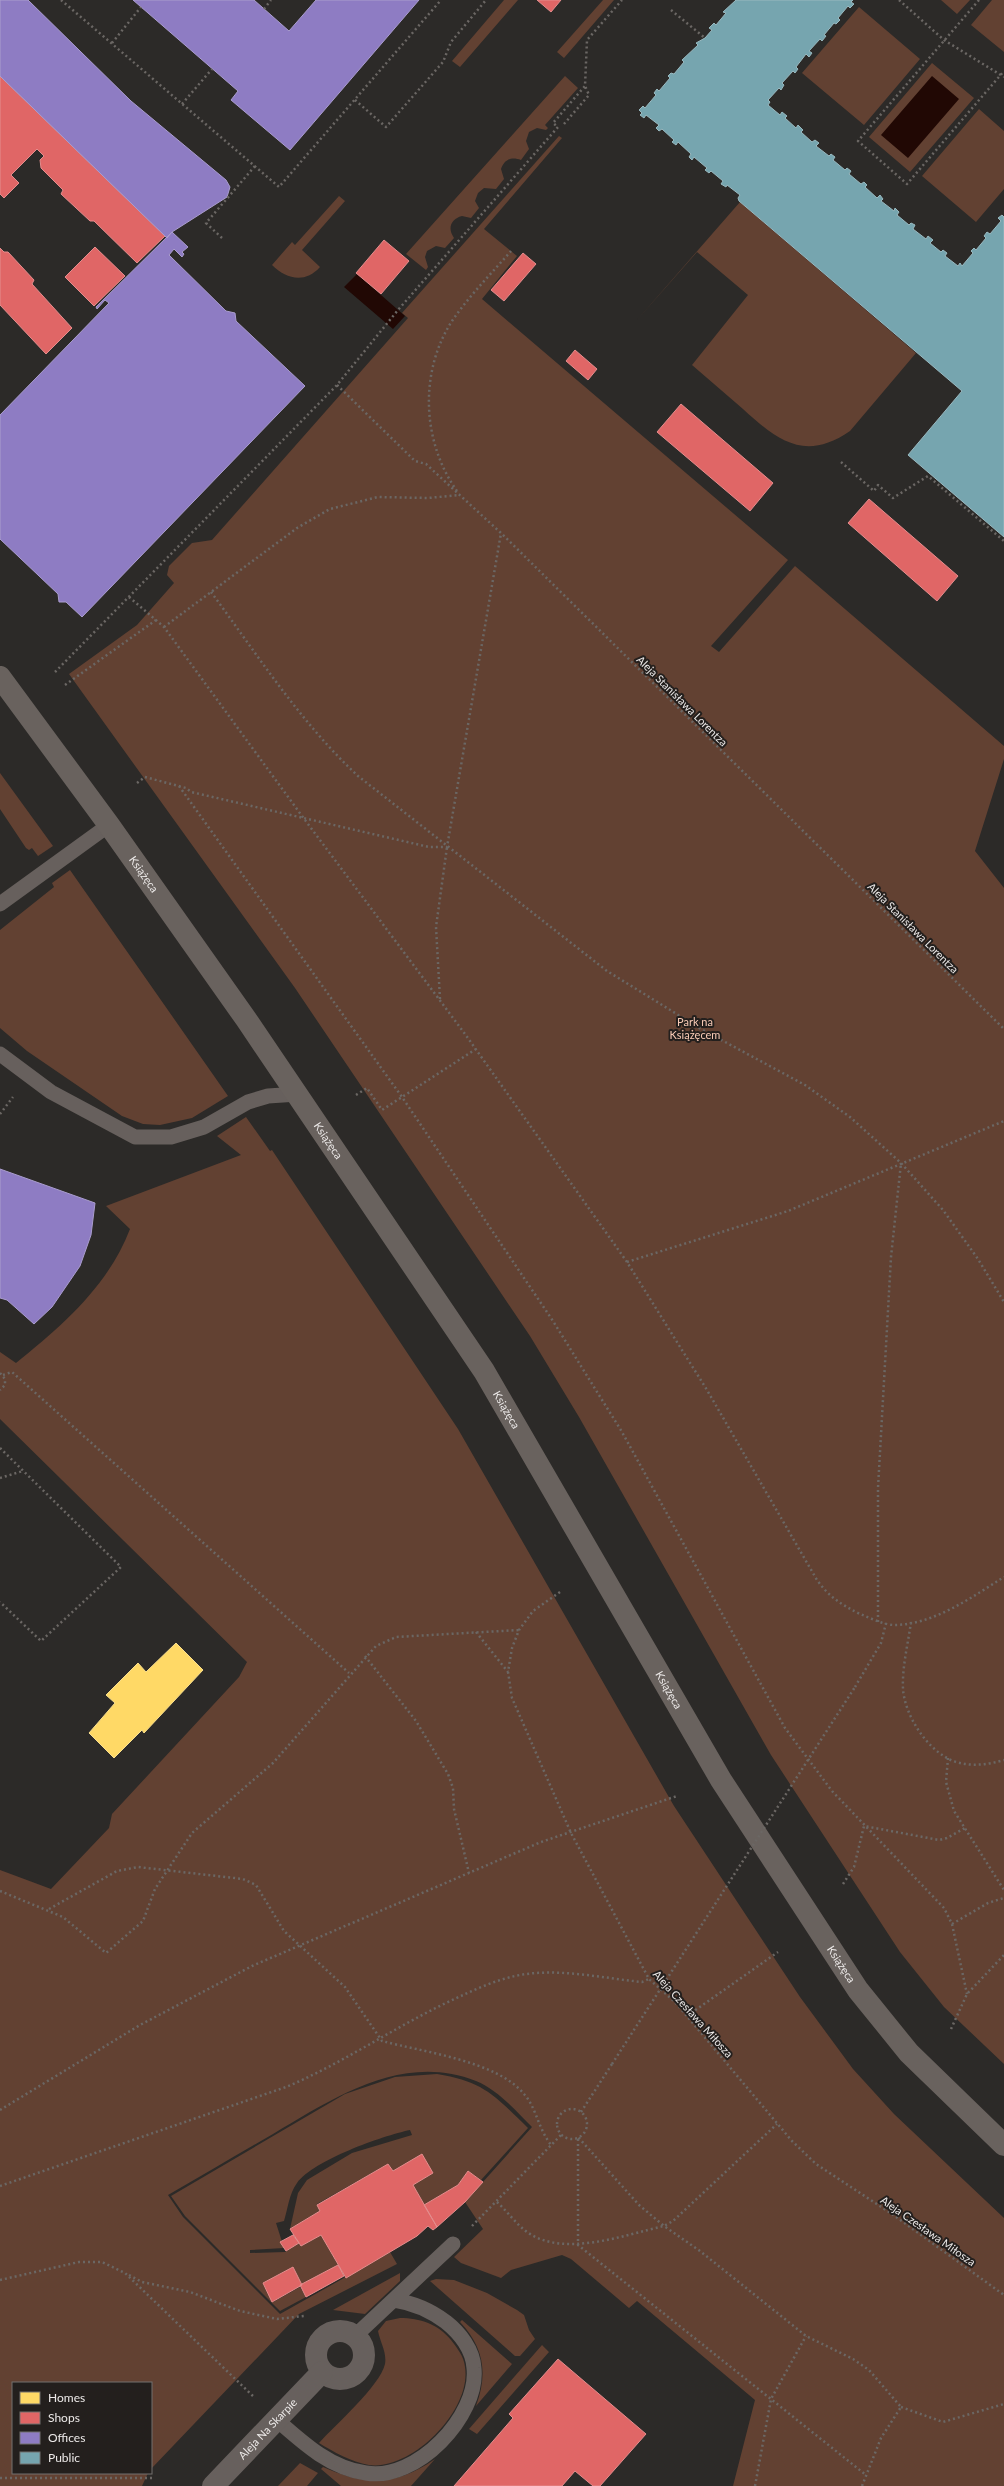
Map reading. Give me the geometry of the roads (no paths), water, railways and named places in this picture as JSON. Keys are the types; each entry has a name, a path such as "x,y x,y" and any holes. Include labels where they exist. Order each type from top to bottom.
{"street":[{"name":"Książęca","path":"0,677 109,826 298,1094 484,1370 721,1780 858,1990 909,2053 1004,2145"},
{"path":"335,2331 346,2331 356,2336 362,2344 364,2354 363,2363 358,2372 350,2378 340,2380 330,2378 322,2372 316,2363 315,2352 318,2343 326,2335 335,2331"},
{"name":"Aleja Na Skarpie","path":"213,2486 322,2372"}],"lane":[{"path":"0,904 109,826"},
{"path":"0,1054 51,1092 136,1138 171,1137 204,1127 248,1102 268,1096 298,1094"},
{"path":"356,2336 452,2244"},
{"path":"276,2420 310,2450 330,2460 366,2474 397,2470 430,2451 446,2435 468,2403 472,2392 474,2367 468,2348 454,2329 422,2307 394,2300"}],"park label":[{"name":"Park na Książęcem","path":"695,1028"}]}
